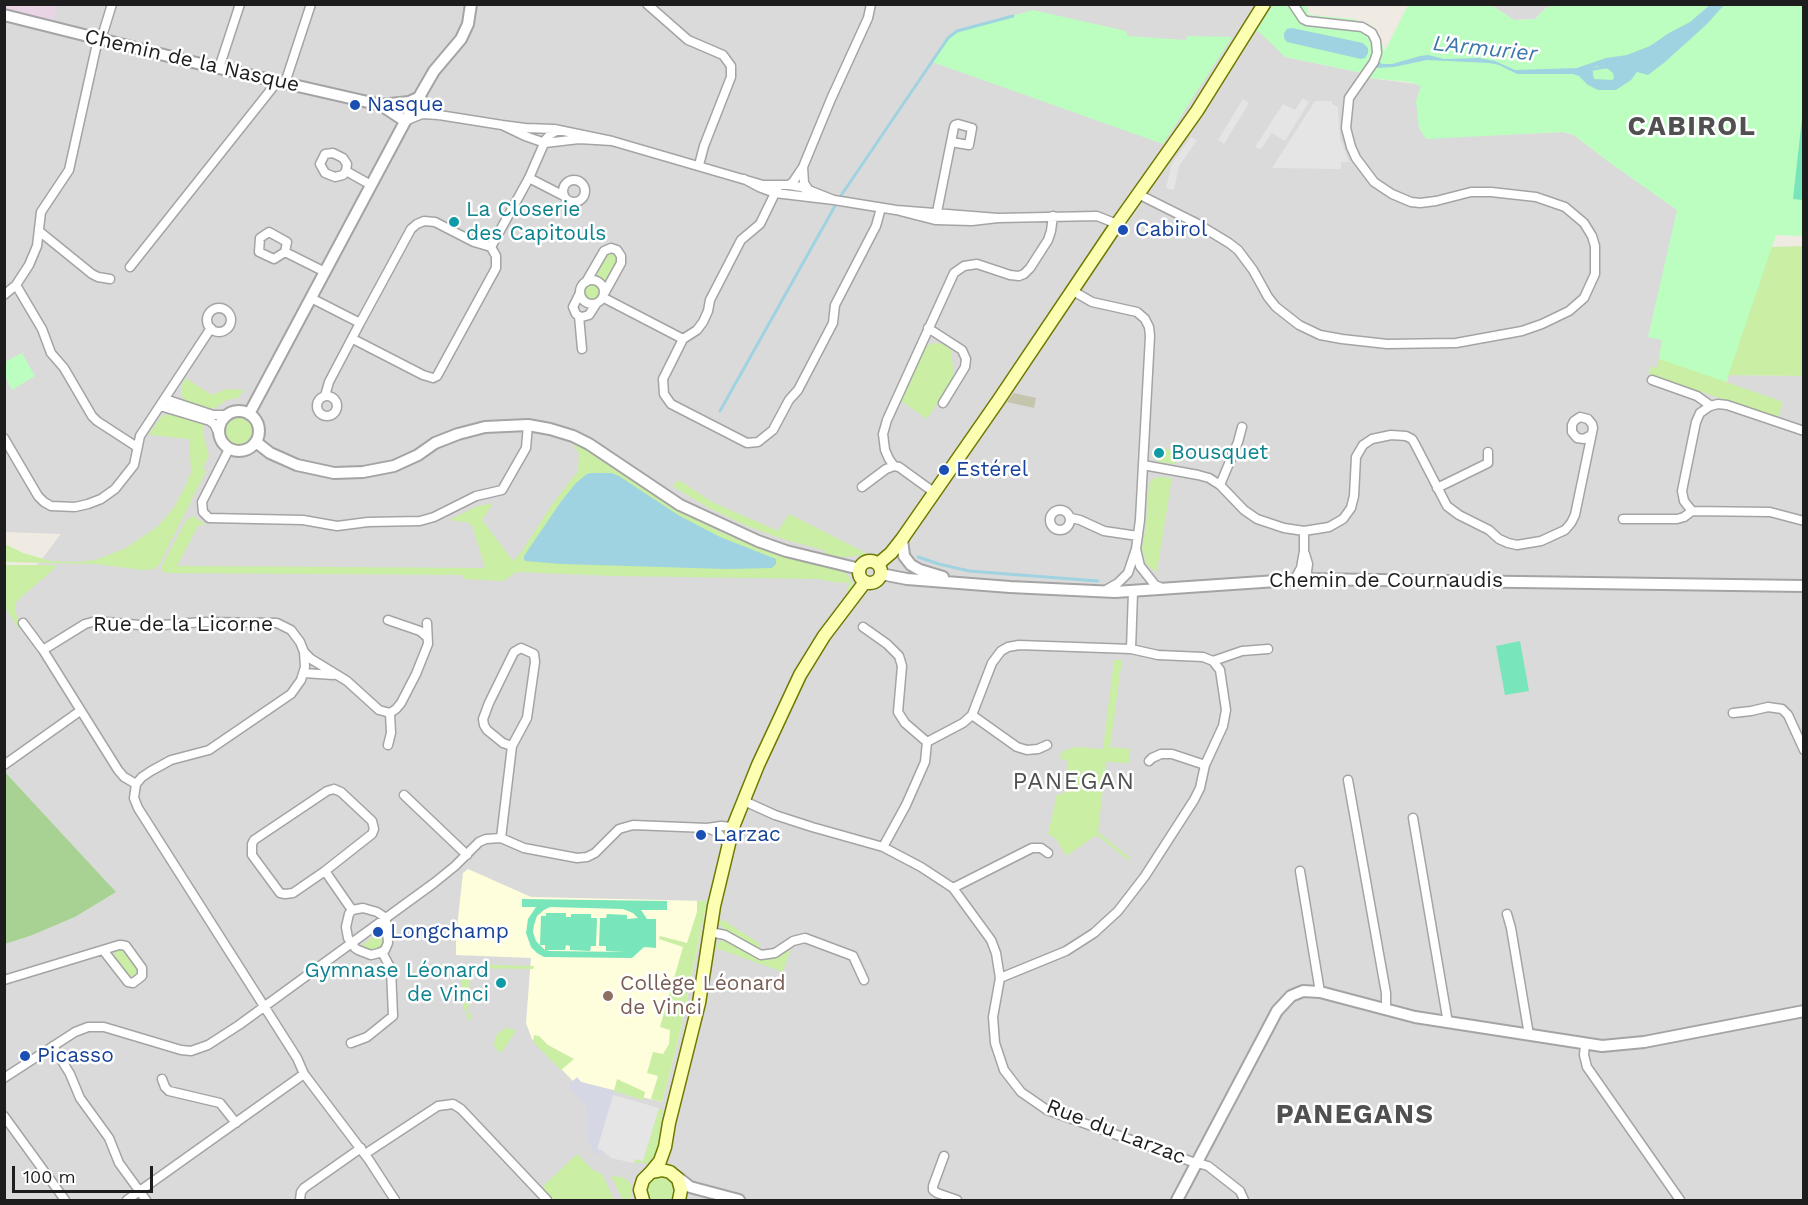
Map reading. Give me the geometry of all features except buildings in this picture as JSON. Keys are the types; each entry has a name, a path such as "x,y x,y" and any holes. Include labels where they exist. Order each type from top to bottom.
{"main road":[{"path":"880,569 873,562 863,564 860,577 865,582 875,583 880,569 1197,111 1259,7"},
{"path":"639,1197 643,1180 660,1161 665,1147 699,1003 719,883 733,827 758,765 800,675 824,636 865,582"},
{"path":"665,1147 681,1186 679,1200"},
{"path":"651,1172 662,1170 676,1176"}],"street":[{"path":"4,295 16,285 34,255 41,212 69,170 96,48 112,4"},
{"path":"219,68 240,4"},
{"path":"130,267 281,82 311,4"},
{"path":"249,414 406,119 434,71 461,39 468,24 471,4"},
{"path":"647,4 688,40 723,55 731,66 731,77 699,165"},
{"path":"871,4 868,18 803,166 793,182 777,189 760,224 741,240 710,300 703,322 697,330 683,339 663,379 664,394 668,402 752,444 773,430 789,400 798,390 833,323 835,305 876,226 881,208"},
{"path":"1140,195 1196,223 1229,243 1238,250 1253,270 1276,307 1299,325 1320,335 1387,344 1456,343 1522,331 1542,324 1569,311 1584,298 1595,274 1595,246 1584,223 1565,207 1536,197 1491,192 1471,192 1436,201 1411,202 1374,183 1360,165 1351,147 1346,118 1349,98 1374,62 1377,53 1376,41 1372,33 1362,27 1307,21 1303,19 1293,4"},
{"name":"Chemin de la Nasque","path":"4,15 381,105 395,105 418,98"},
{"path":"418,98 439,115"},
{"name":"Chemin de la Nasque","path":"381,105 406,119"},
{"path":"395,105 406,110 406,119"},
{"path":"406,119 422,114 439,115 597,137 764,184 790,195 936,216 998,218 1097,216 1117,224"},
{"path":"502,125 545,143 579,139 612,141"},
{"path":"534,129 541,133 545,143"},
{"path":"491,247 529,178 548,136 561,131"},
{"path":"560,142 561,131"},
{"path":"936,216 951,142"},
{"path":"803,166 804,188"},
{"path":"346,171 371,185"},
{"path":"529,178 564,196"},
{"path":"789,184 838,201"},
{"path":"790,195 804,188"},
{"path":"894,466 885,450 884,430 951,278 962,267 976,264 1013,276 1028,271 1048,240 1053,216"},
{"path":"325,396 329,382 411,229 427,220 474,242 491,247 497,258 496,268 437,376 433,378 426,376 353,339"},
{"path":"39,231 92,274 110,279"},
{"path":"579,316 589,315 604,295 622,259 620,252 611,248 604,251 586,282"},
{"path":"285,252 325,272"},
{"path":"582,349 579,316 573,307 582,285 592,279 600,282 604,295 683,339"},
{"path":"16,285 42,329 51,352 64,368 92,416 137,447"},
{"path":"1074,291 1092,302 1134,310 1148,323 1150,336 1138,536 1128,573 1131,649"},
{"path":"580,293 586,303 596,304"},
{"path":"311,298 360,323"},
{"path":"4,438 38,496 44,502 51,506 75,507 101,499 115,489 134,465 140,436 211,328"},
{"path":"928,328 962,350 966,359 965,367 943,403"},
{"path":"1652,380 1697,396 1711,406"},
{"path":"163,402 213,415 221,416 236,412 249,414 259,428 256,442 244,451 230,448 222,441 213,422 163,402"},
{"path":"1692,511 1684,501 1682,491 1696,422 1700,413 1711,406 1727,405 1803,431"},
{"path":"219,434 221,422 228,415"},
{"path":"256,442 270,453 297,465 334,473 363,472 394,466 418,455 435,443 459,434 485,427 528,425 573,436 680,505 758,540 809,557 860,569"},
{"path":"230,448 202,502 203,512 209,518 303,520 337,526 368,522 420,521 434,517 476,496 502,490 526,448 528,425"},
{"path":"1220,485 1242,428"},
{"path":"1143,465 1198,475 1220,485 1257,519 1284,528 1304,531 1329,527 1343,519 1353,502 1355,461 1358,452 1367,441 1377,437 1400,435 1412,440 1415,444 1443,500 1452,510 1508,543 1517,545 1541,541 1565,530 1571,523 1575,514 1591,435"},
{"path":"1437,488 1486,464 1489,460 1488,452"},
{"path":"862,487 886,469 894,466 899,467 935,492"},
{"path":"1623,519 1677,519 1692,511 1770,512 1803,521"},
{"path":"1071,518 1104,531 1138,536"},
{"path":"1300,579 1305,551 1304,531"},
{"name":"Chemin de Cournaudis","path":"902,539 904,556 911,565 931,574 970,583"},
{"path":"1136,549 1138,561 1143,570 1155,585 1165,590"},
{"name":"Chemin de Cournaudis","path":"880,569 907,579 1102,592 1165,590 1300,579 1803,586"},
{"path":"1102,592 1118,583 1128,573 1143,570"},
{"path":"388,620 420,631 427,637"},
{"name":"Rue de la Licorne","path":"43,651 85,624 102,621 150,626 203,622 277,623 291,630 311,659 347,681 379,710 390,713"},
{"path":"23,623 121,774 136,784"},
{"path":"388,745 391,733 390,713 399,707 416,674 428,644 428,623"},
{"path":"863,627 887,644 899,656 902,666 898,712 905,723 927,742"},
{"path":"927,742 963,723 972,715 992,663 1001,651 1008,647 1019,645 1131,649 1158,655 1203,657 1213,662 1220,670 1226,718 1205,765 1200,788 1194,800 1144,876 1118,911 1094,933 1066,951 1000,978"},
{"path":"501,838 512,746 527,718 536,662 534,654 521,648 514,652 483,719 487,730 503,743 512,746"},
{"path":"1213,662 1242,651 1268,649"},
{"path":"304,652 304,673 291,694 209,750 166,762 142,777 136,784 134,798 138,808 297,1058 304,1074 363,1151 395,1200"},
{"path":"304,673 337,675"},
{"path":"1733,713 1768,707 1782,709 1788,715 1803,750"},
{"path":"4,765 80,711"},
{"path":"972,715 1017,747 1027,750 1047,745"},
{"path":"883,847 906,805 925,762 927,742"},
{"path":"1149,761 1156,756 1172,754 1205,765"},
{"path":"1348,780 1386,993 1386,1010"},
{"path":"334,789 341,792 372,821 374,829 370,837 325,871 293,893 283,894 278,892 252,855 251,847 254,840 327,791 334,789"},
{"path":"404,795 466,855"},
{"name":"Rue du Larzac","path":"744,801 775,815 883,847 921,867 953,888 991,942 996,953 1000,978 993,1017 995,1043 1005,1070 1021,1092 1047,1110 1208,1166 1240,1191 1245,1200"},
{"path":"1413,818 1448,1023"},
{"path":"4,1078 81,1029 95,1026 175,1049 191,1051 202,1048 214,1042 441,878 483,840 501,838 524,849 577,858 595,854 620,829 628,826 733,827"},
{"path":"707,828 717,832 729,842"},
{"path":"953,888 1032,848 1041,848 1048,854"},
{"path":"325,871 352,910"},
{"path":"1300,872 1320,992"},
{"path":"363,908 385,918 389,940 382,952 366,954 351,944 346,927 352,910 363,908"},
{"path":"1507,914 1529,1035"},
{"path":"710,932 725,935 761,955 780,951 795,939 805,938 853,956 864,980"},
{"path":"4,980 103,950 121,945 126,946 142,968 142,976 133,982 128,982 103,950"},
{"path":"351,1043 367,1037 393,1016 391,969 382,952"},
{"path":"1177,1200 1277,1011 1296,993 1310,990 1448,1023 1609,1046 1644,1042 1803,1011"},
{"path":"1585,1044 1584,1055 1587,1067 1680,1200"},
{"path":"53,1046 70,1074 80,1098 109,1138 119,1162 146,1200"},
{"path":"128,1200 304,1074"},
{"path":"162,1079 169,1091 220,1102 237,1123"},
{"path":"300,1200 304,1188 444,1104 453,1104 461,1109 547,1200"},
{"path":"4,1116 65,1200"},
{"path":"944,1156 933,1190 957,1200"},
{"path":"676,1176 690,1187 739,1200"},
{"path":"679,1200 703,1191"}],"shaded area":[{"path":"57,4 1277,5 1274,6 1285,57 1358,72 1369,78 1421,86 1471,136 1562,132 1574,135 1678,210 1649,337 1662,340 1727,382 1729,375 1803,376 1803,1200 5,1200 5,944 75,917 116,892 5,772 5,607 61,534 5,532 5,15 50,27"},
{"path":"4,5 57,5 50,27 5,15"},
{"path":"1485,5 1556,5 1546,8 1535,19 1514,20 1494,7"},
{"path":"1303,98 1309,102 1285,141 1272,133 1261,149 1255,147 1283,104 1295,110"},
{"path":"1243,99 1249,103 1224,144 1218,140"},
{"path":"1315,101 1332,101 1332,104 1338,107 1340,138 1349,162 1341,162 1341,169 1272,168"},
{"path":"1191,137 1197,140 1179,166 1174,190 1166,188 1172,163"},
{"path":"1014,393 1036,398 1034,408 1007,402"},
{"name":"Collège Léonard de Vinci","path":"468,869 531,897 707,901 680,1033 662,1102 581,1082 577,1078 573,1081 532,1039 526,1023 531,958 456,955 463,873"},
{"path":"577,1077 581,1082 614,1091 597,1149 603,1151 599,1155 593,1152 588,1142 587,1106 568,1086"},
{"path":"613,1095 659,1108 643,1161 636,1159 633,1163 611,1158 597,1149"}],"green space":[{"path":"1277,4 1307,5 1309,15 1353,19 1368,24 1379,34 1384,50 1408,5 1485,5 1494,7 1514,20 1535,19 1546,8 1556,5 1803,5 1803,236 1776,235 1726,382 1659,359 1662,340 1648,337 1677,210 1574,135 1562,132 1426,139 1419,128 1416,101 1421,86 1409,82 1369,78 1358,72 1285,57 1257,30 1271,8"},
{"path":"1033,10 1126,31 1127,36 1186,40 1188,36 1232,37 1163,144 932,62 948,38 957,31"},
{"path":"1804,109 1803,200 1793,199"},
{"path":"1803,246 1803,376 1729,375 1726,382 1783,402 1778,418 1649,374 1651,366 1657,368 1662,340 1772,247"},
{"path":"614,254 618,261 606,284 601,279 592,277 604,255"},
{"path":"593,283 601,288 602,292 597,300 593,301 585,296 584,292 589,284"},
{"path":"933,343 943,344 951,350 954,378 927,419 901,401 924,348"},
{"path":"22,353 35,376 12,390 5,376 5,362"},
{"path":"185,378 212,395 226,389 244,390 238,398 227,400 211,409 189,403 182,397 182,385"},
{"path":"163,415 173,415 204,425 204,437 209,456 203,468 206,471 155,569 142,570 96,564 5,562 5,544 23,553 51,561 95,560 124,549 157,527 173,509 191,472 189,439 150,435"},
{"path":"238,418 249,422 253,433 249,444 238,448 227,444 223,433 227,422"},
{"path":"573,444 588,451 671,506 723,533 780,556 845,572 853,583 851,591 846,591 850,583 818,579 516,572 504,581 464,579 462,575 166,573 161,570 187,519 195,516 206,524 198,526 177,566 485,568 472,525 449,520 475,507 493,503 482,520 513,561 578,471 579,454"},
{"path":"1162,448 1177,451 1175,464 1159,462 1151,454 1160,455"},
{"path":"1158,477 1172,478 1157,571 1159,574 1147,565 1142,549 1149,483"},
{"path":"679,480 712,502 778,531 789,514 866,555 843,557 826,555 824,550 747,526 709,508 672,486"},
{"path":"4,565 56,565 16,603 15,612 22,626 18,628 5,607"},
{"path":"1520,641 1529,691 1505,695 1496,646"},
{"path":"1114,660 1122,660 1110,747 1130,749 1129,763 1106,762 1098,832 1130,858 1128,860 1097,835 1066,856 1056,839 1048,834 1057,794 1064,794 1068,760 1060,759 1061,752 1075,747 1103,749"},
{"path":"5,772 116,892 75,917 5,944"},
{"path":"522,899 667,901 667,910 641,910 647,919 656,919 656,948 644,947 632,958 544,957 531,947 526,933 528,919 536,907 522,907","holes":["550,907 623,909 638,918 627,919 627,915 607,914 606,918 600,918 599,946 606,946 606,951 626,952 546,950 565,950 566,945 570,946 570,950 590,951 591,946 596,946 597,918 591,918 591,914 571,914 571,917 566,917 566,913 546,913 546,916 541,916 540,945 533,932 537,916"]},
{"path":"697,901 707,901 680,1033 662,1102 651,1099 658,1076 647,1073 653,1052 663,1054 669,1044 670,1030 660,1027 683,947 659,939 660,936 687,943 697,912"},
{"path":"721,917 760,944 759,948 723,928 720,925"},
{"path":"383,930 384,942 379,948 370,950 361,946"},
{"path":"719,941 726,941 764,960 782,955 792,946 783,972 716,948"},
{"path":"121,948 126,950 138,969 136,976 132,978 128,978 114,958 115,950"},
{"path":"470,964 534,966 533,969 470,968 470,997 466,998 466,1003 469,1004 467,1014 472,1014 472,1019 469,1021 464,1008 461,972"},
{"path":"506,1028 516,1031 501,1053 495,1048 494,1043 497,1034"},
{"path":"534,1035 574,1059 561,1070 533,1042"},
{"path":"617,1079 645,1092 643,1100 614,1091"},
{"path":"659,1108 663,1111 656,1157 651,1163 633,1163 636,1159 643,1161"},
{"path":"577,1154 593,1170 602,1174 614,1200 554,1200 542,1187"},
{"path":"664,1175 672,1180 675,1186 674,1196 671,1200 651,1200 646,1190 648,1182 654,1177"},
{"path":"611,1176 622,1177 632,1186 631,1197 628,1200 623,1200"}],"water":[{"path":"1710,5 1724,5 1707,24 1665,62 1648,75 1637,72 1631,80 1616,90 1598,90 1573,74 1517,74 1489,63 1427,60 1394,67 1376,68 1379,62 1392,64 1428,55 1444,59 1479,58 1495,61 1515,70 1577,68 1606,58 1627,55 1650,46 1690,22","holes":["1597,66 1613,73 1612,80 1594,79 1592,68"]},
{"path":"1292,28 1363,43 1368,48 1368,53 1365,58 1361,59 1287,42 1284,33 1287,29"},
{"path":"591,473 611,473 619,476 678,515 720,537 776,559 776,564 772,568 727,569 525,561 524,556 560,503 576,483"}],"waterway":[{"path":"720,411 840,197 948,38 957,31 1013,16"},
{"name":"L'Armurier","path":"1588,70 1605,67"},
{"path":"918,557 969,571 1098,581"}],"place":[{"name":"Nasque","path":"355,105"},
{"name":"La Closerie des Capitouls","path":"454,222"},
{"name":"Cabirol","path":"1123,230"},
{"name":"Bousquet","path":"1159,453"},
{"name":"Estérel","path":"944,470"},
{"name":"Larzac","path":"701,835"},
{"name":"Longchamp","path":"378,932"},
{"name":"Gymnase Léonard de Vinci","path":"501,983"},
{"name":"Collège Léonard de Vinci","path":"608,996"},
{"name":"Picasso","path":"25,1056"}],"district":[{"name":"CABIROL","path":"1692,127"},
{"name":"PANEGAN","path":"1074,782"},
{"name":"PANEGANS","path":"1355,1115"}]}
